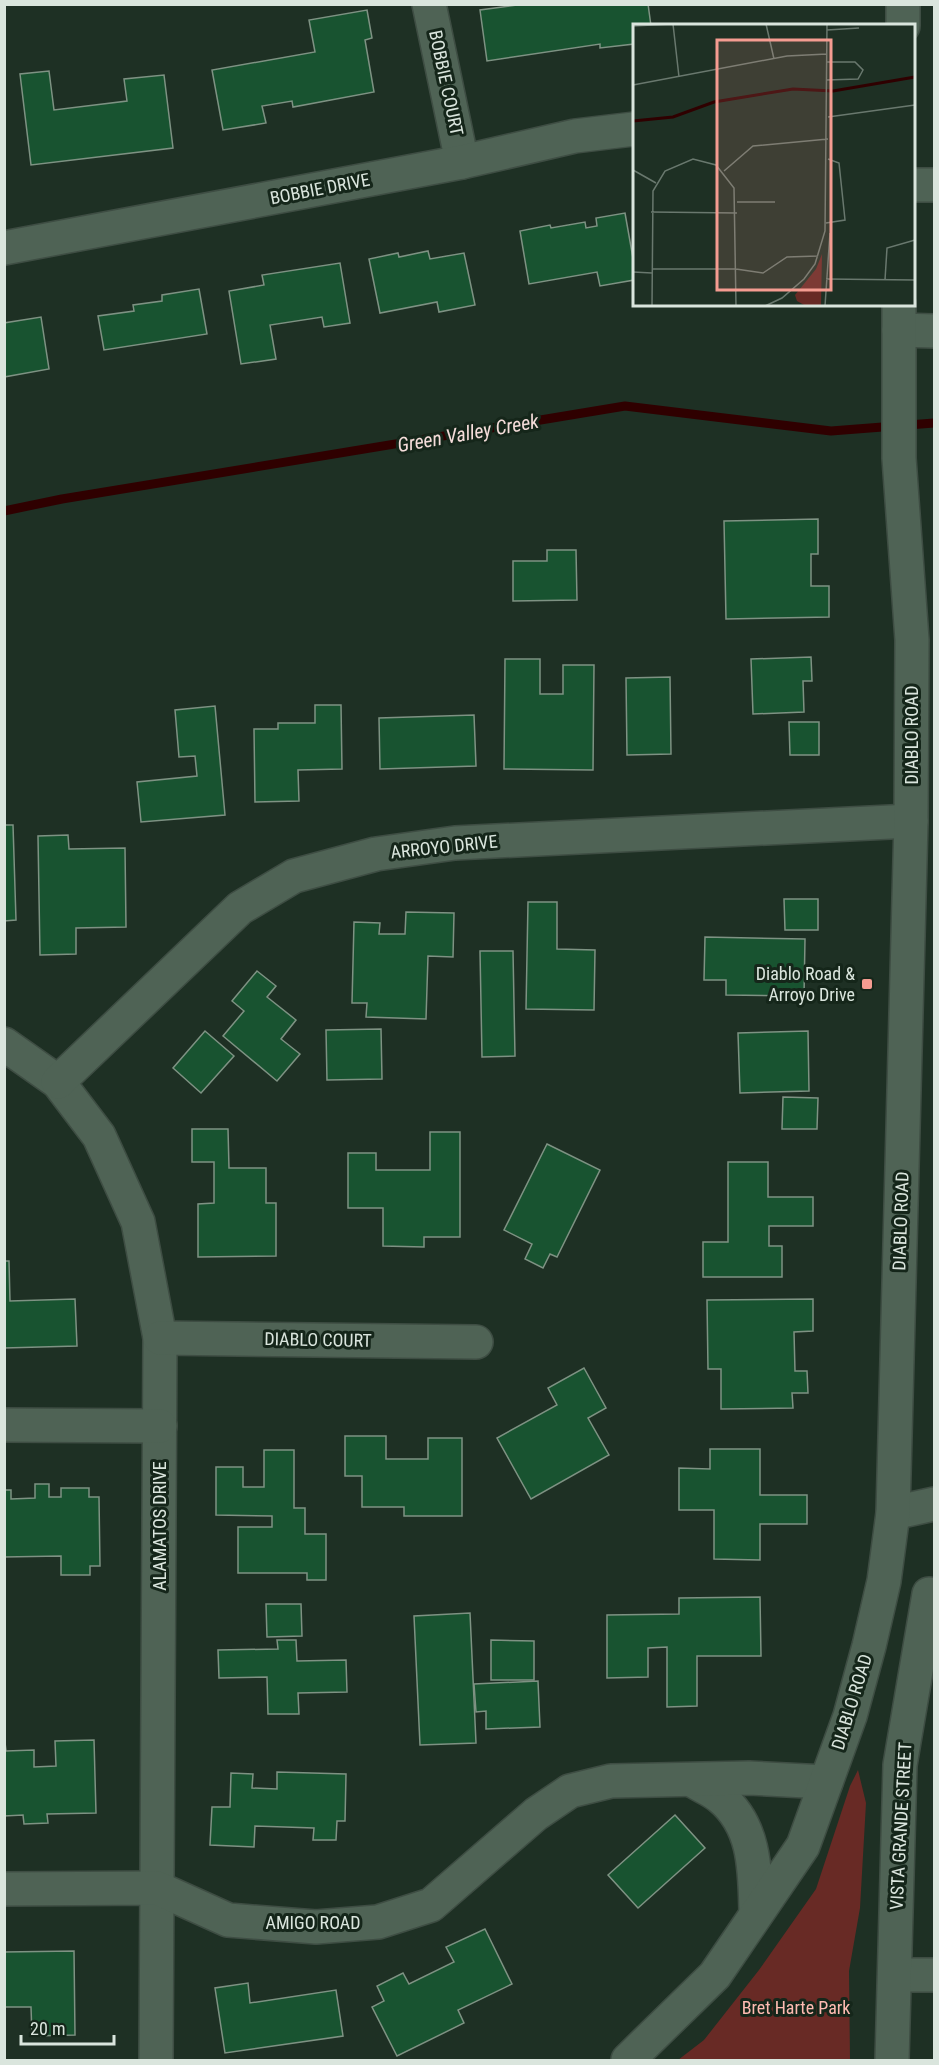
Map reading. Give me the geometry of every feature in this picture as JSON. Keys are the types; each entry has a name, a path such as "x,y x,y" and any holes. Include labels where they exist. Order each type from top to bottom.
{"street":[{"name":"BOBBIE COURT","path":"429,4 462,162"},
{"path":"903,4 903,24"},
{"name":"BOBBIE DRIVE","path":"4,248 462,162 575,136 633,129"},
{"path":"915,185 934,185"},
{"path":"899,317 934,331"},
{"name":"DIABLO ROAD","path":"628,2061 714,1974 802,1846 850,1716 884,1581 892,1513 921,987 911,821 923,640 899,458 899,317"},
{"name":"ARROYO DRIVE","path":"58,1082 240,908 294,876 376,854 455,843 911,821"},
{"name":"ALAMATOS DRIVE","path":"4,1044 58,1082 99,1136 138,1222 160,1338 156,2061"},
{"name":"DIABLO COURT","path":"160,1338 476,1342"},
{"path":"4,1425 160,1426"},
{"path":"892,1513 934,1504"},
{"name":"VISTA GRANDE STREET","path":"892,2061 900,1764 929,1594"},
{"name":"AMIGO ROAD","path":"4,1889 157,1888 228,1920 316,1927 378,1922 431,1905 536,1814 570,1791 611,1781 749,1778 826,1782"},
{"path":"692,1780 720,1797 740,1819 750,1843 755,1871 756,1914"},
{"path":"896,1975 934,1976"}],"green space":[{"name":"Bret Harte Park","path":"858,1770 866,1803 860,1908 849,1971 850,2060 678,2060 704,2040 759,1970 816,1889 850,1786"}],"building":[{"path":"524,4 648,4 651,24 633,24 633,44 600,48 600,44 487,61 480,10"},
{"path":"367,10 372,38 365,40 374,92 293,107 292,101 262,106 266,123 223,130 212,70 315,52 309,20"},
{"path":"49,71 54,110 127,101 124,79 164,75 173,148 31,165 20,74"},
{"path":"625,213 633,258 633,280 600,286 597,272 529,284 520,231 550,225 551,228 585,222 586,228 597,226 596,218"},
{"path":"428,251 430,259 464,253 475,305 439,312 437,302 380,313 369,259 398,253 399,257"},
{"path":"340,263 350,323 324,327 322,317 270,325 276,359 241,364 229,291 264,285 262,275"},
{"path":"199,289 207,334 104,350 98,316 134,311 133,305 162,301 162,295"},
{"path":"41,317 49,369 4,377 4,323"},
{"path":"818,519 818,554 811,554 811,586 829,586 829,617 726,619 724,521"},
{"path":"547,550 576,550 577,600 513,601 513,561 547,561"},
{"path":"811,657 812,681 803,681 804,712 753,714 751,659"},
{"path":"505,659 540,659 540,694 563,694 563,665 594,665 593,770 504,769"},
{"path":"670,677 671,754 627,755 626,678"},
{"path":"315,705 341,705 342,769 298,770 299,801 255,802 254,729 278,729 278,723 315,723"},
{"path":"215,706 225,815 141,822 137,782 197,776 195,756 179,757 175,710"},
{"path":"474,715 476,766 380,769 379,718"},
{"path":"789,722 819,722 819,755 790,755"},
{"path":"4,825 13,825 16,920 4,921"},
{"path":"68,835 69,849 125,848 126,927 76,928 76,954 40,955 38,836"},
{"path":"784,899 818,899 818,930 785,930"},
{"path":"528,902 557,902 557,949 595,950 594,1010 526,1009"},
{"path":"406,912 454,913 453,957 428,956 426,1019 366,1017 367,1003 352,1003 354,922 380,923 379,934 405,934"},
{"path":"705,937 805,939 804,996 726,995 726,980 704,980"},
{"path":"480,951 513,951 515,1056 482,1057"},
{"path":"257,971 276,986 267,997 296,1020 281,1039 300,1054 277,1081 223,1036 244,1011 232,1001"},
{"path":"381,1029 382,1079 327,1080 326,1030"},
{"path":"205,1031 234,1056 201,1093 173,1068"},
{"path":"808,1031 809,1091 740,1093 738,1033"},
{"path":"783,1097 818,1098 817,1129 782,1129"},
{"path":"192,1129 228,1129 229,1168 266,1168 266,1203 276,1203 276,1256 198,1257 198,1204 214,1203 214,1162 192,1162"},
{"path":"430,1132 460,1132 460,1237 424,1237 424,1247 383,1246 383,1208 348,1208 348,1153 376,1153 376,1170 430,1170"},
{"path":"547,1144 600,1170 557,1257 550,1254 543,1268 525,1259 532,1244 504,1230"},
{"path":"728,1162 768,1162 768,1197 813,1197 813,1226 769,1226 769,1246 782,1246 782,1277 703,1277 703,1242 728,1242"},
{"path":"4,1261 9,1261 10,1301 75,1299 77,1346 4,1348"},
{"path":"813,1299 813,1331 794,1332 795,1371 807,1371 808,1393 792,1393 793,1408 721,1409 721,1369 708,1369 707,1300"},
{"path":"584,1368 606,1408 588,1418 609,1455 531,1499 497,1438 557,1405 548,1388"},
{"path":"345,1436 386,1436 386,1459 428,1459 428,1438 462,1438 462,1516 404,1516 404,1507 362,1507 362,1476 345,1476"},
{"path":"710,1449 760,1449 760,1495 807,1495 807,1524 760,1524 760,1560 714,1559 714,1510 679,1510 679,1468 710,1469"},
{"path":"264,1450 294,1450 294,1508 305,1508 305,1534 326,1534 326,1580 307,1580 307,1573 238,1573 238,1527 272,1527 272,1516 216,1515 216,1467 243,1467 243,1487 264,1487"},
{"path":"35,1484 49,1484 49,1497 61,1497 61,1488 89,1488 89,1497 99,1497 100,1566 90,1566 90,1575 61,1575 61,1556 4,1557 4,1490 11,1490 11,1499 35,1498"},
{"path":"760,1597 761,1656 697,1656 697,1706 667,1707 667,1647 648,1648 648,1677 607,1678 607,1615 679,1614 679,1598"},
{"path":"266,1604 301,1604 302,1636 267,1637"},
{"path":"470,1613 476,1743 420,1745 414,1616"},
{"path":"277,1640 296,1640 297,1661 346,1660 347,1692 298,1693 299,1714 268,1714 267,1677 219,1678 218,1650 278,1649"},
{"path":"491,1640 534,1641 534,1680 491,1680"},
{"path":"538,1681 540,1727 486,1729 486,1711 476,1712 474,1684"},
{"path":"4,1734 6,1751 34,1750 34,1767 56,1766 55,1741 94,1740 96,1813 47,1814 48,1823 24,1824 23,1815 4,1816"},
{"path":"277,1772 346,1774 345,1821 337,1821 336,1840 313,1840 314,1828 255,1826 254,1847 210,1845 212,1807 230,1807 231,1773 253,1774 252,1788 277,1789"},
{"path":"675,1815 705,1848 638,1908 608,1875"},
{"path":"485,1929 512,1984 458,2010 464,2023 397,2056 372,2007 384,2001 377,1986 403,1973 409,1984 454,1962 446,1947"},
{"path":"74,1951 75,2035 32,2036 31,2007 4,2007 4,1952"},
{"path":"248,1983 250,2003 336,1990 343,2036 225,2053 215,1988"}],"waterway":[{"name":"Green Valley Creek","path":"4,511 62,499 625,406 831,431 934,423"}],"place":[{"name":"Diablo Road & Arroyo Drive","path":"867,984"}]}
